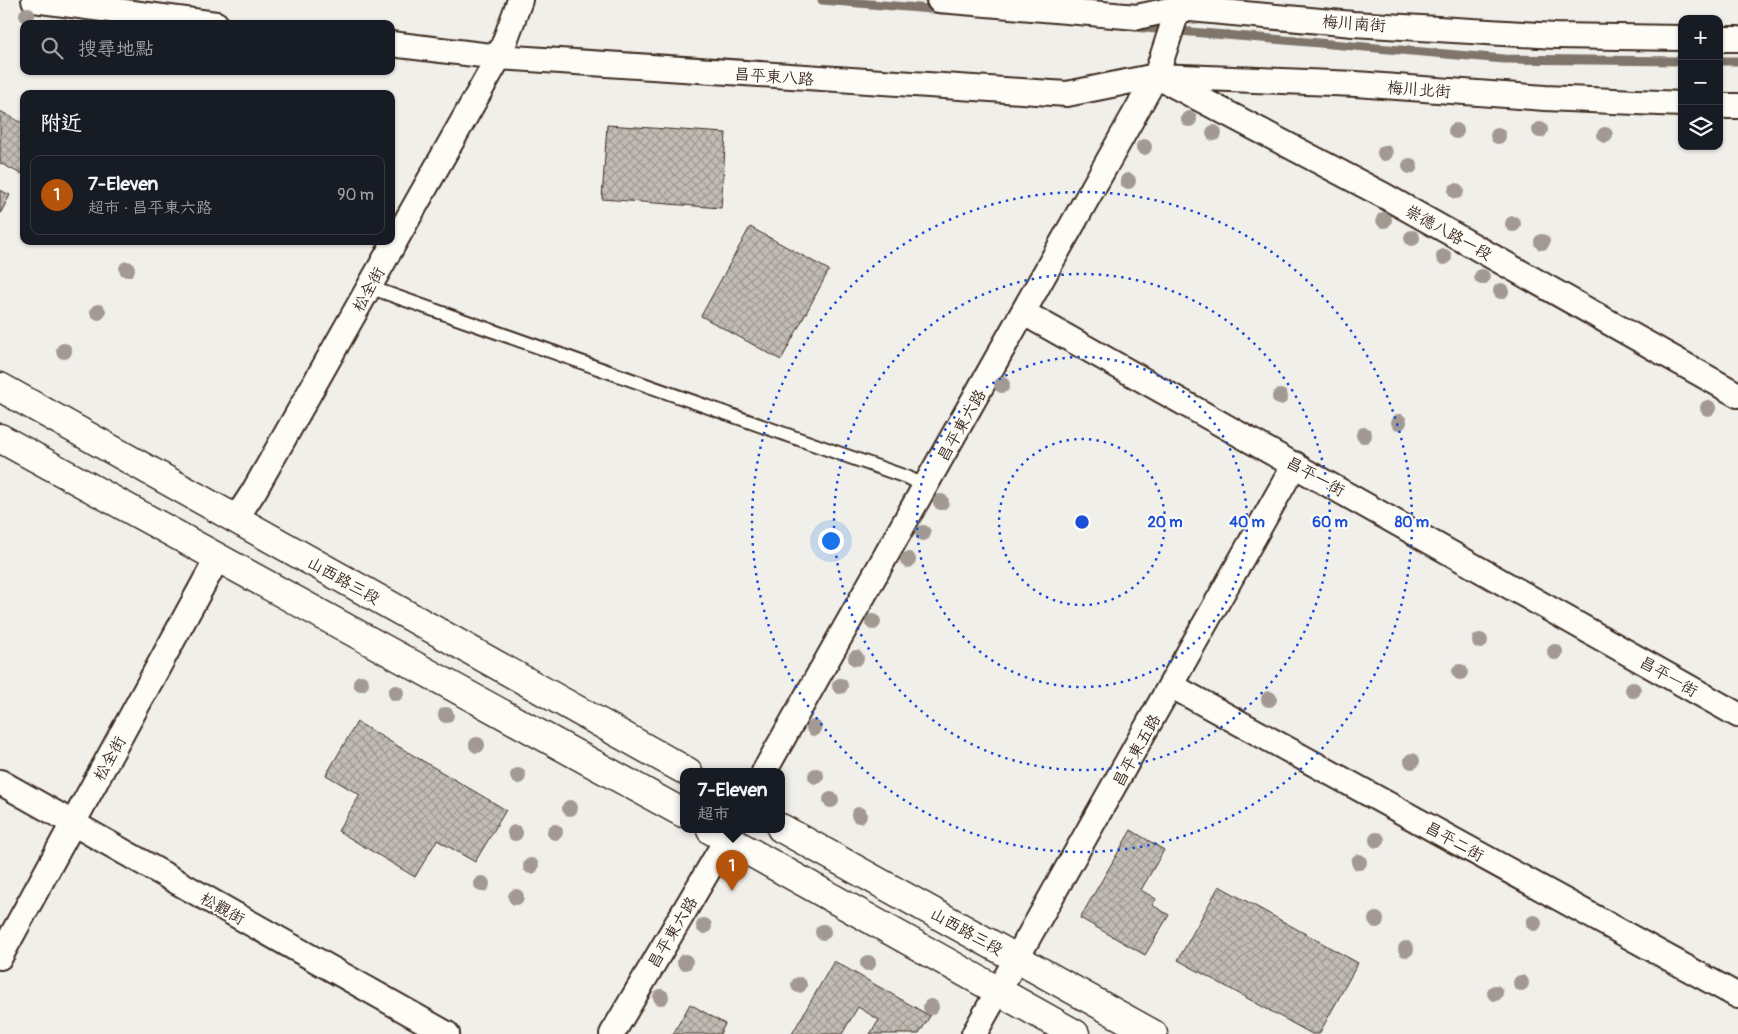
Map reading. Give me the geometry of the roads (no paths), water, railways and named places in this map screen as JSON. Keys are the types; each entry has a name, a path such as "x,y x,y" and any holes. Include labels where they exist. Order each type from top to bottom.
{"street":[{"path":"34,0 186,20"},
{"name":"松全街","path":"395,242 499,57 520,0"},
{"name":"梅川南街","path":"939,0 1137,17 1180,4 1353,24 1555,36 1678,38"},
{"name":"昌平東六路","path":"766,768 1156,76 1180,4"},
{"path":"1723,39 1738,39"},
{"name":"昌平東八路","path":"395,44 499,57 1067,94 1156,76"},
{"name":"梅川北街","path":"1156,76 1356,84 1545,98 1678,104"},
{"name":"崇德八路一段","path":"1156,76 1382,194 1738,395"},
{"path":"1723,106 1738,106"},
{"name":"松全街","path":"235,520 254,491 393,245"},
{"name":"昌平一街","path":"1024,313 1296,464 1738,715"},
{"name":"山西路三段","path":"0,387 681,768"},
{"path":"0,438 217,559 680,811"},
{"name":"昌平東五路","path":"974,1034 1296,464"},
{"name":"松全街","path":"0,957 217,559"},
{"name":"昌平二街","path":"1172,686 1738,996"},
{"name":"松觀街","path":"0,782 447,1034"},
{"name":"山西路三段","path":"785,830 1153,1034"},
{"path":"723,833 1075,1034"},
{"name":"昌平東六路","path":"612,1034 723,833"}],"lane":[{"path":"369,288 909,478 926,487"}],"waterway":[{"path":"822,0 943,10"},
{"path":"1133,27 1504,59 1678,61"},
{"path":"1723,61 1738,61"}],"place":[{"name":"7-Eleven","path":"732,891"}]}
